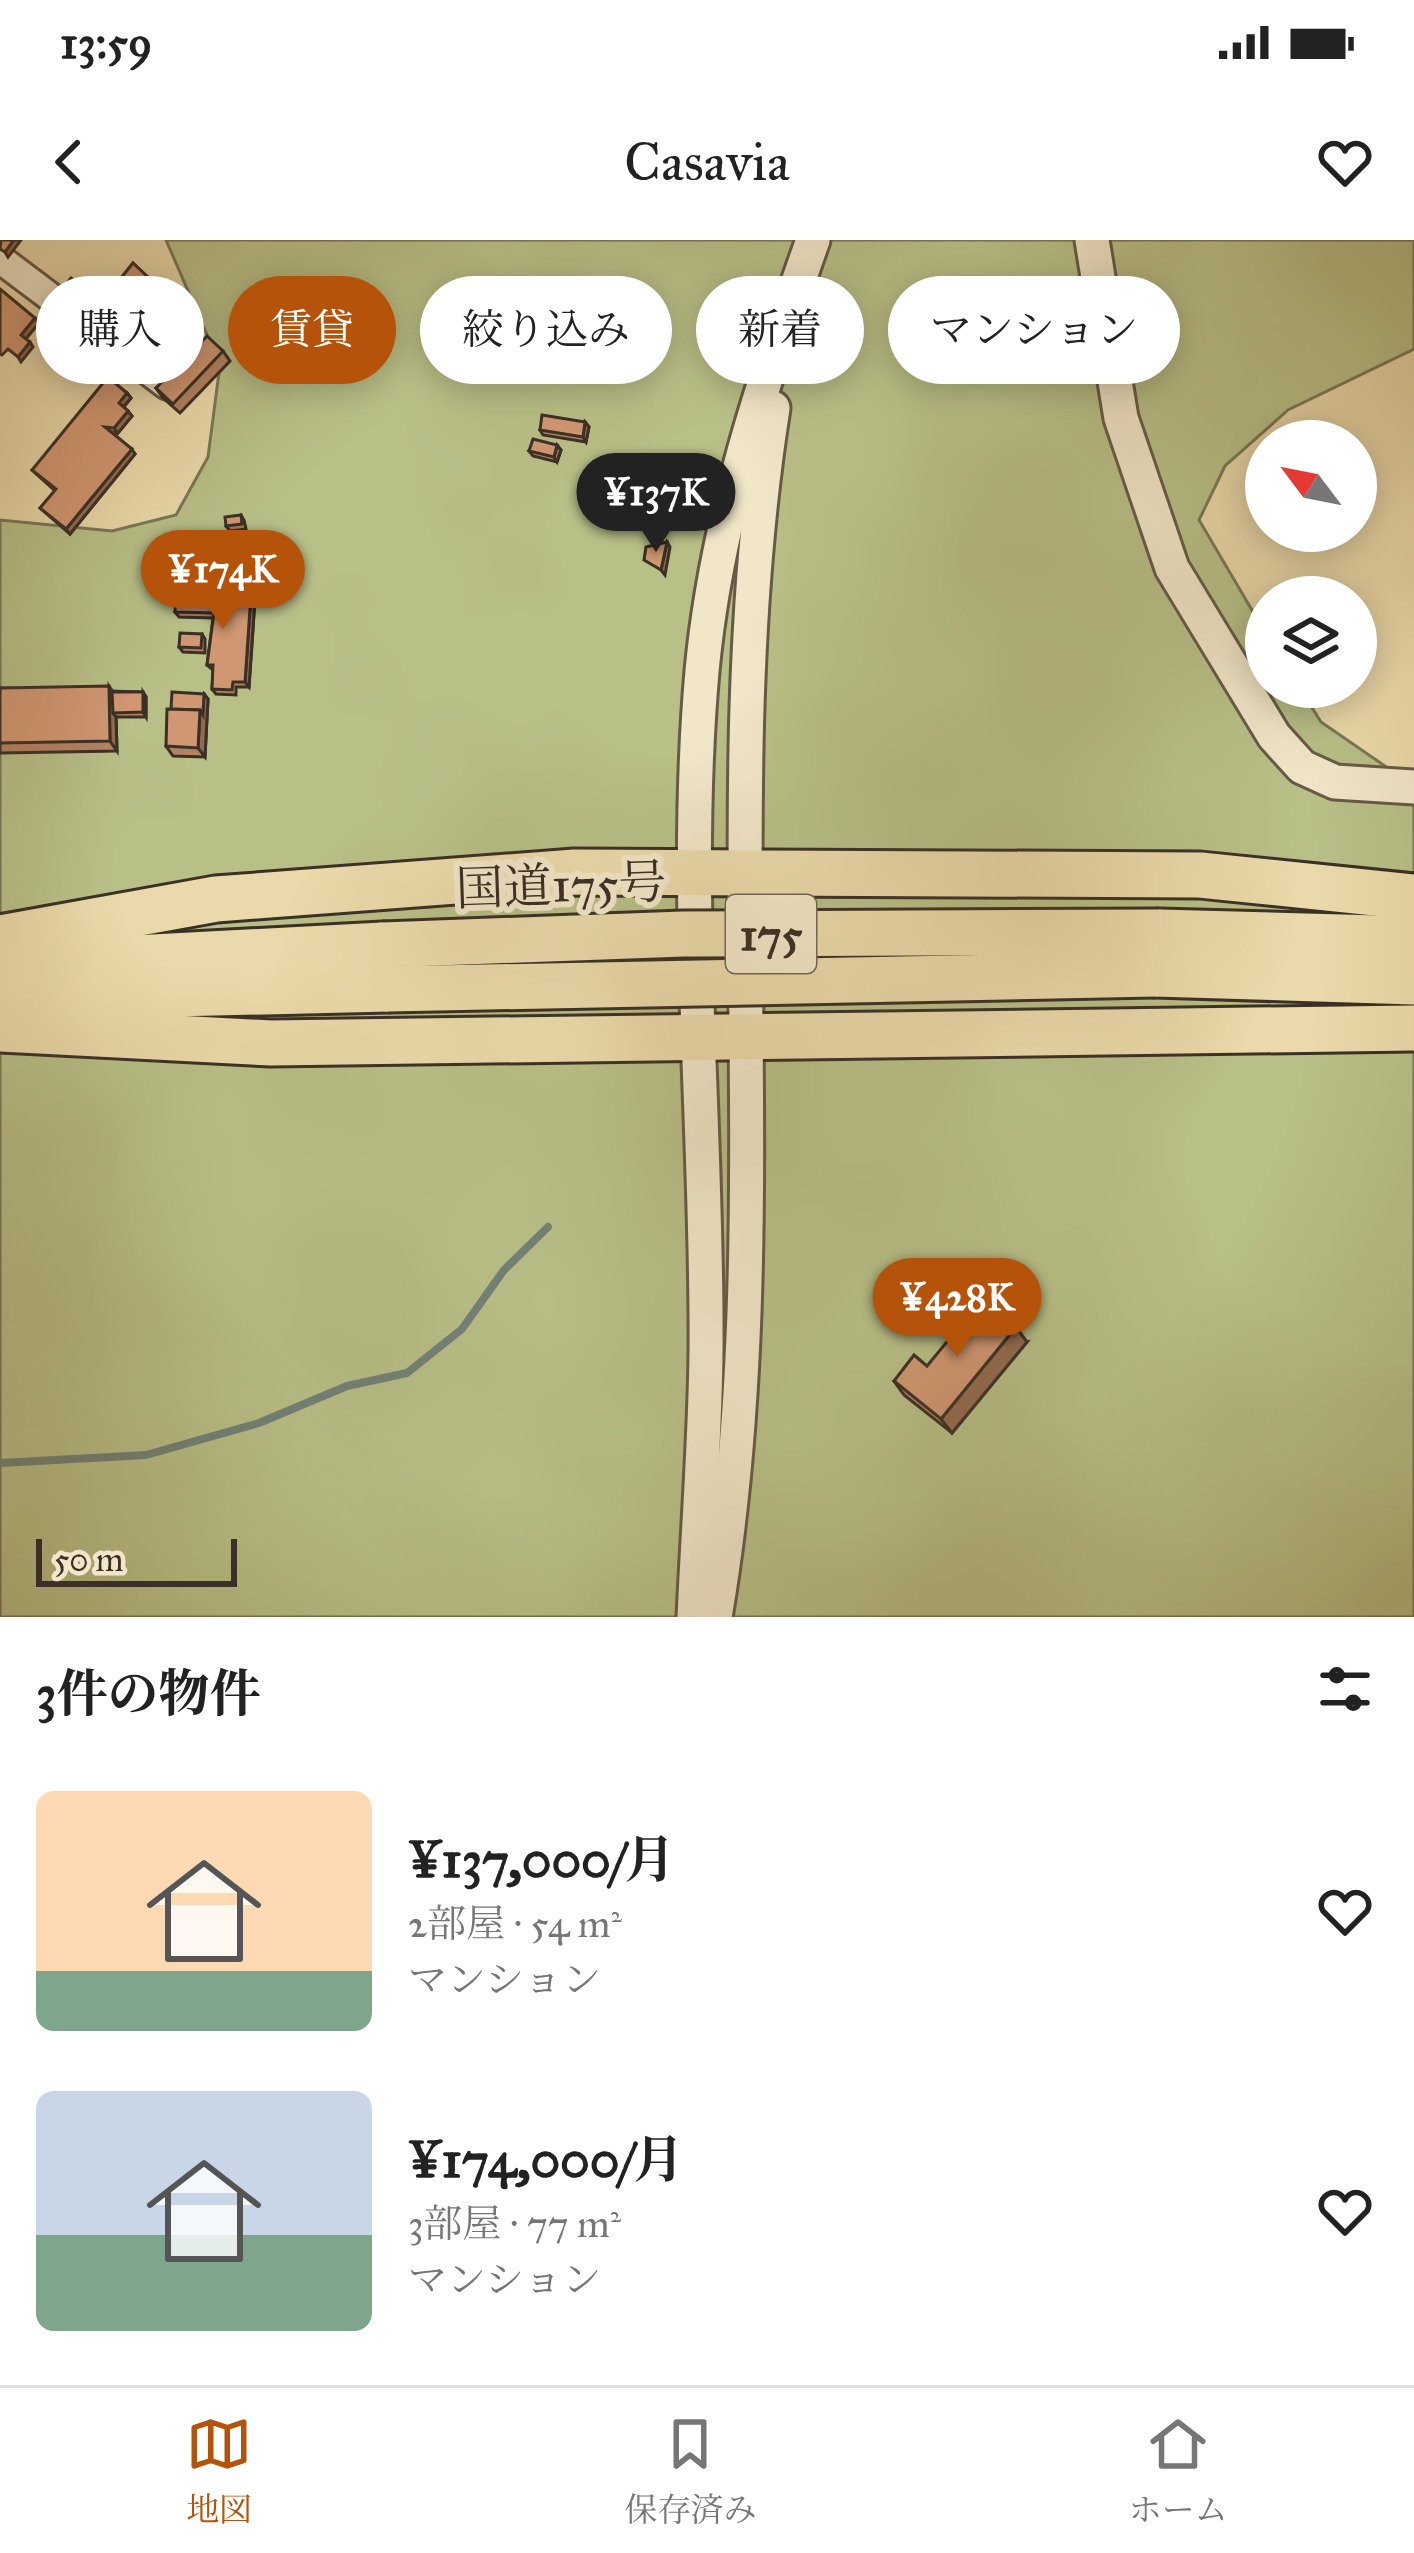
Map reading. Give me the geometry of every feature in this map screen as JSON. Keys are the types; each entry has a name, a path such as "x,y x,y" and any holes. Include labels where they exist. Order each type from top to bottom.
{"highway":[{"path":"0,938 216,899 575,872 1200,874 1414,897"},
{"name":"国道175号","path":"0,1005 683,934 1157,953 1414,982"},
{"name":"国道175号","path":"1157,953 1414,939"},
{"name":"国道175号","path":"0,965 386,967"},
{"path":"0,1029 271,1043 1414,1028"}],"street":[{"path":"801,276 813,240"},
{"path":"1092,240 1121,418 1172,568 1274,736 1302,767 1335,782 1414,787"},
{"path":"0,259 167,385"},
{"path":"694,1617 706,1353 698,1034 702,670 721,545 747,432 763,384"},
{"path":"715,1617 736,1405 746,1034 745,869 758,502 779,384"}],"green space":[{"path":"166,240 1414,240 1414,349 1288,410 1277,420 1245,420 1245,448 1225,466 1199,520 1245,598 1245,708 1312,708 1321,722 1414,786 1414,1617 0,1617 0,520 112,531 176,515 208,457 220,365 204,328 204,276 182,276"}],"building":[{"path":"1,240 14,240 5,252 0,249"},
{"path":"133,263 147,276 123,276"},
{"path":"0,289 35,318 21,335 30,342 18,357 8,349 0,354"},
{"path":"207,336 223,351 204,371"},
{"path":"102,384 116,384 127,393 119,403 128,411 114,428 105,427 132,449 66,529 40,508 56,489 32,470"},
{"path":"160,384 192,384 173,404 156,388"},
{"path":"542,415 585,422 583,437 540,430"},
{"path":"533,439 557,445 554,457 529,451"},
{"path":"614,455 645,470 642,478 608,475"},
{"path":"645,476 664,480 660,495 644,492"},
{"path":"241,515 242,524 226,526 225,517"},
{"path":"667,542 661,570 644,560 646,547"},
{"path":"174,557 194,564 194,579 173,579"},
{"path":"176,591 251,594 245,682 233,682 232,690 212,689 213,665 207,665 214,613 175,612"},
{"path":"180,633 202,634 201,648 179,647"},
{"path":"109,686 110,741 0,743 0,688"},
{"path":"112,692 143,692 143,712 113,713"},
{"path":"172,692 204,694 203,715 200,710 171,709"},
{"path":"167,709 200,710 198,748 166,746"},
{"path":"982,1299 1016,1327 941,1419 894,1381 914,1355 927,1366"}],"waterway":[{"path":"0,1463 146,1455 259,1423 347,1386 407,1373 462,1329 504,1270 548,1227"}]}
